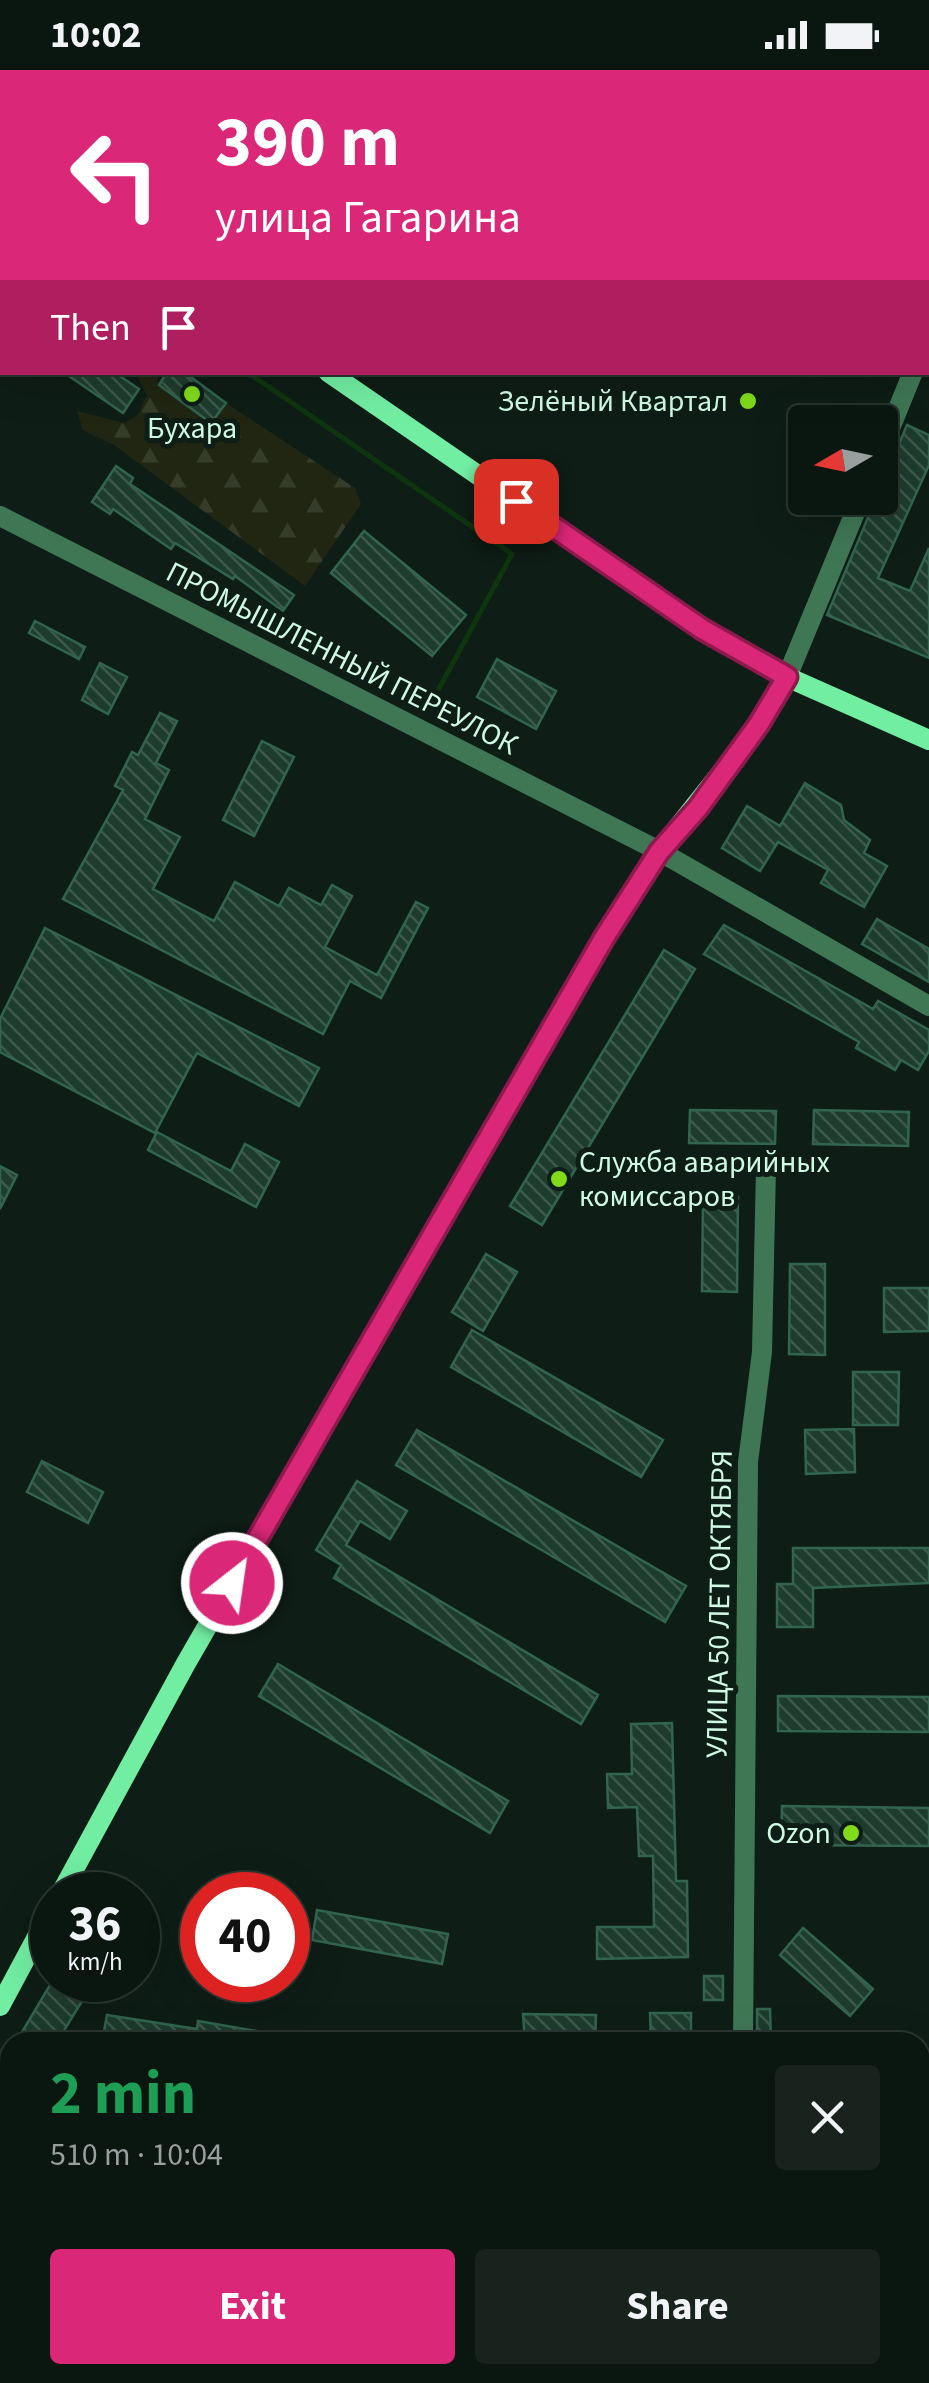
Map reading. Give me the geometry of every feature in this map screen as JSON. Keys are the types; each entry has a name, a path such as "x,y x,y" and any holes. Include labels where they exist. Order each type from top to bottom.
{"street":[{"path":"332,375 702,629 787,677 929,740"},
{"path":"898,410 913,375"},
{"path":"73,1872 276,1506 543,1042 659,852 749,738 787,677 854,515"},
{"name":"ПРОМЫШЛЕННЫЙ ПЕРЕУЛОК","path":"0,516 659,852 929,1006"},
{"name":"УЛИЦА 50 ЛЕТ ОКТЯБРЯ","path":"743,2032 748,1462 762,1352 766,1168"},
{"path":"0,2006 30,1950"}],"green space":[{"path":"137,375 156,375 159,385 210,422 226,403 355,488 361,504 305,586 114,445 83,430 77,411 124,423 137,416 147,396"}],"building":[{"path":"67,375 118,375 139,389 123,413"},
{"name":"Бухара","path":"165,375 188,375 226,403 211,423 159,385"},
{"path":"907,425 929,435 929,465 878,578 910,591 929,548 929,658 827,615 869,515 898,515 898,446"},
{"path":"116,466 133,478 130,484 294,595 283,611 235,576 233,579 175,543 171,549 113,509 110,514 92,502"},
{"path":"364,531 466,615 432,656 331,573"},
{"path":"35,621 85,647 79,659 29,633"},
{"path":"497,659 556,691 536,729 477,697"},
{"path":"100,663 127,677 108,714 82,700"},
{"path":"160,713 177,721 156,763 169,770 145,819 180,837 153,889 214,921 235,882 279,906 289,888 321,905 332,885 352,896 325,947 377,975 416,902 428,908 381,998 350,981 323,1034 63,899 123,790 115,786 132,752 138,755"},
{"path":"262,741 294,757 254,836 223,820"},
{"path":"805,783 841,805 844,820 870,840 864,853 887,866 864,907 821,883 828,870 778,842 760,871 722,848 747,806 780,826"},
{"path":"877,919 929,949 929,982 862,944"},
{"path":"724,925 873,1009 878,1001 929,1030 929,1051 918,1070 901,1060 895,1070 856,1048 859,1042 704,954"},
{"path":"45,928 319,1068 299,1106 197,1053 155,1133 0,1052 0,1019"},
{"path":"664,950 695,969 542,1225 510,1206"},
{"path":"690,1110 776,1111 775,1144 689,1143"},
{"path":"814,1110 909,1112 908,1146 813,1144"},
{"path":"157,1132 231,1171 245,1144 279,1162 256,1207 148,1150"},
{"path":"0,1166 17,1175 0,1209"},
{"path":"703,1197 738,1197 737,1292 702,1291"},
{"path":"486,1254 517,1272 483,1331 452,1312"},
{"path":"790,1264 825,1264 825,1355 789,1354"},
{"path":"884,1288 929,1288 929,1331 884,1332"},
{"path":"472,1330 663,1440 641,1477 451,1367"},
{"path":"853,1372 899,1372 898,1425 853,1425"},
{"path":"854,1429 855,1472 806,1474 805,1430"},
{"path":"417,1430 686,1586 665,1622 396,1465"},
{"path":"42,1461 103,1492 88,1523 27,1492"},
{"path":"357,1481 407,1511 390,1539 360,1521 346,1545 598,1695 581,1724 334,1578 341,1565 316,1550"},
{"path":"793,1548 929,1548 929,1583 813,1588 813,1627 777,1627 777,1584 793,1584"},
{"path":"278,1664 508,1801 490,1833 259,1696"},
{"path":"778,1696 929,1697 929,1732 778,1731"},
{"path":"672,1723 676,1881 687,1881 688,1957 597,1959 597,1927 654,1927 653,1856 639,1856 637,1807 608,1808 607,1774 632,1774 631,1724"},
{"path":"782,1806 929,1808 929,1846 781,1845"},
{"path":"317,1910 448,1934 442,1964 312,1940"},
{"path":"803,1928 873,1989 850,2016 780,1955"},
{"path":"704,1976 723,1976 723,2000 704,2000"},
{"path":"40,2002 82,2002 63,2032 22,2032"},
{"path":"757,2009 770,2009 771,2032 757,2032"},
{"path":"650,2013 691,2013 691,2032 651,2032"},
{"path":"523,2014 596,2015 595,2032 524,2032"},
{"path":"107,2015 197,2029 198,2021 262,2032 104,2032"}],"waterway":[{"path":"251,375 512,554 429,707"}],"place":[{"name":"Бухара","path":"192,394"},
{"name":"Зелёный Квартал","path":"748,401"},
{"name":"Служба аварийных комиссаров","path":"559,1179"},
{"name":"Ozon","path":"851,1833"}],"route":[{"path":"232,1583 604,938 659,852 698,808 759,724 787,677 702,629 516,501"}]}
